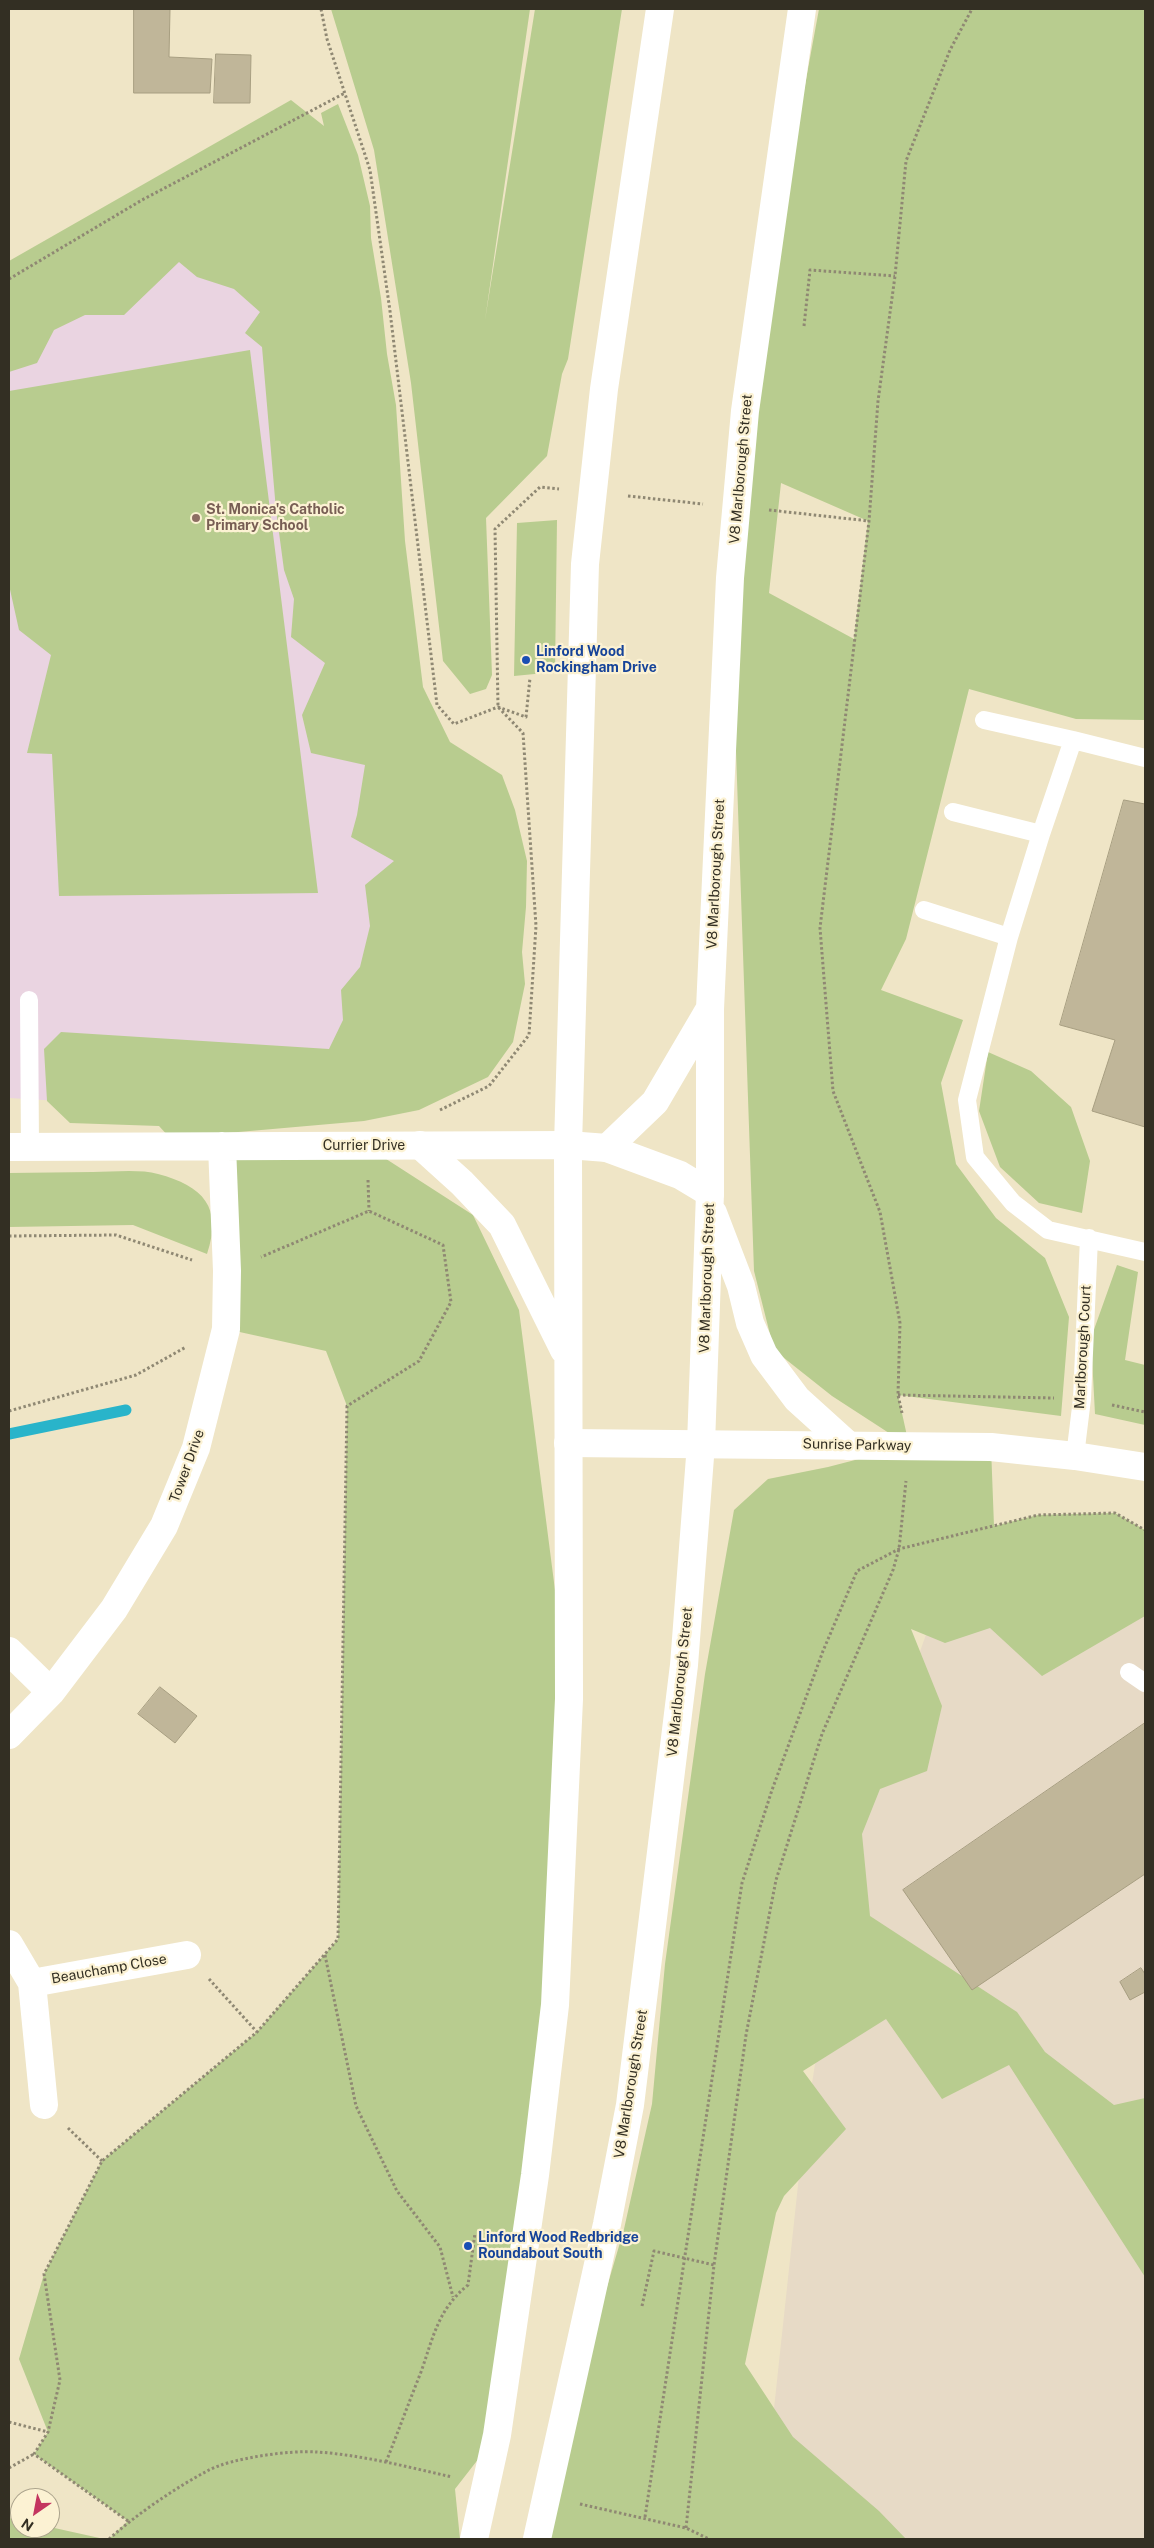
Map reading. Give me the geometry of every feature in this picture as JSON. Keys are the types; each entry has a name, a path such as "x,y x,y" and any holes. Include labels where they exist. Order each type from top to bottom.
{"main road":[{"path":"474,2539 497,2434 535,2175 554,2005 569,1699 568,1144 585,564 604,389 660,9"},
{"name":"V8 Marlborough Street","path":"538,2539 608,2224 630,2105 684,1666 702,1444 709,1198 710,1009 730,578 745,411 802,9"},
{"path":"607,1148 655,1102 710,1009"},
{"name":"Currier Drive","path":"19,1147 568,1144 607,1148 680,1175 709,1198"},
{"path":"420,1145 462,1183 502,1225 567,1355"},
{"name":"Tower Drive","path":"9,1735 52,1692 114,1609 159,1534 196,1448 226,1328 227,1271 222,1146"},
{"path":"709,1198 741,1286 750,1323 764,1355 797,1399 849,1446"},
{"name":"Sunrise Parkway","path":"568,1443 991,1448 1074,1456 1145,1467"},
{"path":"9,1651 52,1692"},
{"name":"Beauchamp Close","path":"9,1944 32,1983 44,2105"},
{"name":"Beauchamp Close","path":"32,1983 187,1955"}],"lane":[{"path":"984,720 1145,758"},
{"path":"1074,740 1041,834 1009,937 967,1100 975,1157 1013,1203 1048,1230 1145,1252"},
{"path":"952,812 1041,834"},
{"path":"924,910 1009,937"},
{"path":"19,1147 29,1000"},
{"name":"Marlborough Court","path":"1074,1456 1082,1399 1088,1238"},
{"path":"1129,1672 1145,1683"}],"path":[{"path":"321,9 327,39 370,170 390,311 437,705 454,724 498,707 526,717 530,678"},
{"path":"686,2528 714,2265 746,2035 776,1880 822,1734 893,1570 899,1549 909,1446 898,1395 900,1323 880,1212 833,1091 820,928 869,521 878,401 895,276 906,161 950,50 972,9"},
{"path":"9,279 142,200 345,93"},
{"path":"804,326 810,270 895,276"},
{"path":"436,1112 488,1086 529,1035 536,926 523,733 498,707"},
{"path":"9,2468 34,2454 48,2432 60,2380 44,2274 102,2161 257,2032 338,1939 347,1406 420,1361 451,1302 443,1245 369,1211 366,1146"},
{"path":"9,1411 136,1375 190,1344"},
{"path":"898,1395 1082,1399 1145,1412"},
{"path":"645,2517 742,1883 772,1790 820,1661 857,1571 899,1549 1038,1515 1115,1513 1145,1530"},
{"path":"325,1954 356,2106 397,2191 440,2247 454,2297"},
{"path":"187,1955 257,2032"},
{"path":"44,2105 102,2161"},
{"path":"386,2462 427,2355 434,2330 454,2297 468,2285 475,2233"},
{"path":"642,2306 654,2251 714,2265"},
{"path":"9,2422 48,2432"},
{"path":"109,2539 128,2521 210,2469 261,2456 316,2452 386,2462 455,2478"},
{"path":"34,2454 128,2521"},
{"path":"578,2503 686,2528 709,2539"}],"shaded area":[{"name":"St. Monica's Catholic Primary School","path":"325,126 394,728 468,795 348,1118 9,1098 9,302"},
{"path":"1145,1545 1145,2539 824,2539 766,2483 802,2148 847,1858 940,1595"}],"green space":[{"path":"331,9 530,9 485,320 535,9 622,9 568,359 562,374 547,456 486,518 492,675 486,689 470,694 443,661 411,383 374,150"},
{"path":"819,9 1145,9 1145,720 1076,719 969,689 906,939 881,990 963,1020 941,1083 956,1164 996,1218 1045,1258 1069,1317 1061,1416 898,1395 909,1445 991,1447 994,1526 1038,1515 1115,1513 1145,1530 1145,1616 1042,1676 990,1628 945,1643 911,1629 942,1706 927,1771 880,1789 862,1834 870,1916 1017,2012 1045,2052 1114,2105 1145,2098 1145,2277 1009,2065 942,2099 886,2019 803,2071 846,2129 784,2196 776,2213 745,2364 793,2437 879,2511 906,2539 537,2539 557,2457 624,2229 652,2104 665,1964 705,1674 734,1510 768,1479 828,1467 909,1446 832,1396 774,1350 754,1271 730,578 745,411","holes":["781,483 868,521 854,639 769,593"]},
{"path":"291,100 324,126 321,113 338,104 358,155 370,206 371,238 396,405 405,541 423,687 450,742 502,775 515,810 527,861 526,907 522,952 525,984 513,1042 488,1077 419,1110 364,1121 170,1138 159,1126 70,1123 47,1101 44,1049 61,1032 329,1049 343,1020 341,990 360,967 370,926 365,885 394,861 351,837 357,815 365,765 311,753 302,715 325,663 291,637 294,599 284,570 276,510 262,347 245,333 260,312 234,289 197,277 179,262 124,315 85,315 54,330 37,363 9,372 9,261"},
{"path":"250,350 318,893 59,896 52,754 27,753 51,655 19,630 9,585 9,391"},
{"path":"557,520 555,672 514,676 517,523"},
{"path":"988,1052 1031,1071 1071,1107 1090,1161 1082,1213 1039,1203 1000,1167 979,1111"},
{"path":"222,1146 366,1146 473,1215 519,1310 569,1699 555,2005 497,2435 455,2489 460,2539 109,2539 128,2521 34,2454 48,2432 19,2359 44,2274 102,2161 257,2032 338,1939 347,1406 326,1351 226,1329"},
{"path":"151,1172 174,1179 197,1192 205,1201 210,1211 212,1223 207,1254 133,1225 9,1227 9,1173"},
{"path":"1117,1265 1138,1272 1125,1360 1145,1365 1145,1425 1095,1414 1091,1338"},
{"path":"9,2518 10,2538 60,2538 60,2529 104,2539 9,2539"}],"building":[{"path":"134,9 170,9 169,57 212,59 210,93 134,93"},
{"path":"216,54 251,55 250,103 214,103"},
{"path":"1124,800 1145,804 1145,1127 1092,1111 1115,1040 1060,1025"},
{"path":"160,1687 197,1716 175,1743 138,1714"},
{"path":"1145,1723 1145,1874 972,1990 903,1890"},
{"path":"1141,1968 1145,1974 1145,1992 1130,2000 1120,1982"}],"waterway":[{"path":"9,1434 126,1410"}],"place":[{"name":"St. Monica's Catholic Primary School","path":"196,518"},
{"name":"Linford Wood Rockingham Drive","path":"526,660"},
{"name":"Linford Wood Redbridge Roundabout South","path":"468,2246"}]}
